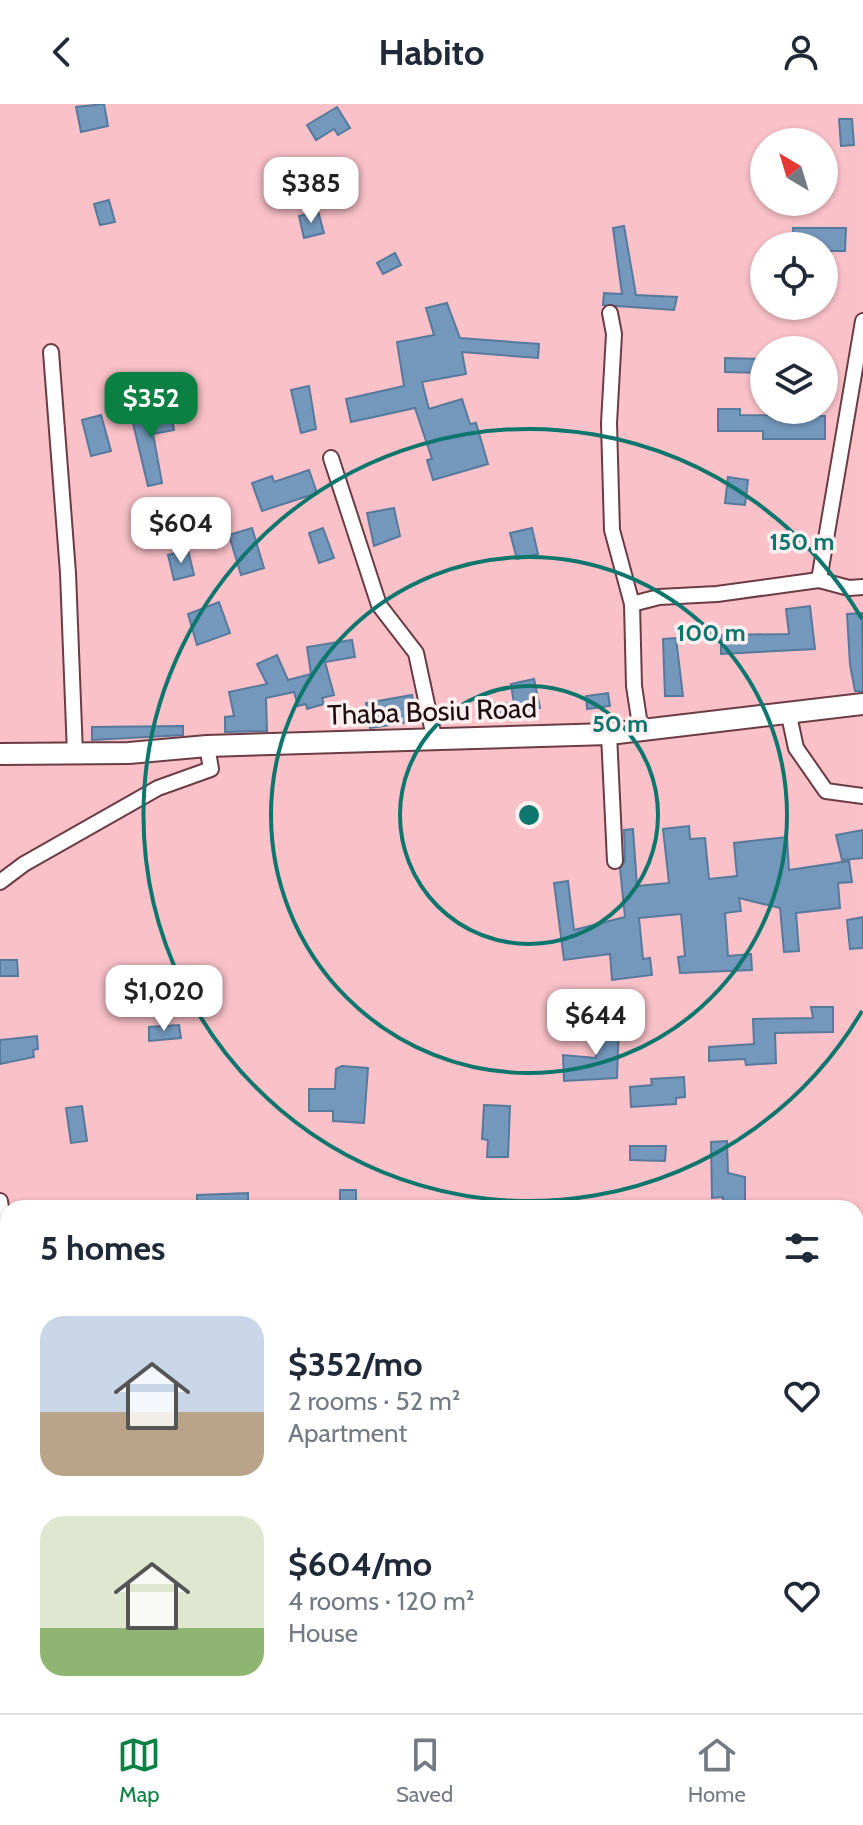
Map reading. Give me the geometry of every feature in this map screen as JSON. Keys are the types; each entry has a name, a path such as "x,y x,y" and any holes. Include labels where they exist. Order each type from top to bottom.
{"street":[{"path":"610,313 614,334 609,423 612,530 632,604 634,686 641,732"},
{"path":"819,580 863,321"},
{"path":"51,352 68,573 75,754"},
{"path":"331,458 379,605 416,653 434,737"},
{"path":"632,604 659,597 717,594 819,580 849,588 863,587"},
{"name":"Thaba Bosiu Road","path":"0,754 75,754 434,737 609,734 863,704"},
{"path":"788,711 796,748 826,791 863,796"},
{"path":"609,734 615,861"},
{"path":"0,882 24,864 158,788 211,769 207,746"}],"building":[{"path":"104,104 108,126 81,132 76,107"},
{"path":"337,107 350,128 338,135 334,129 316,140 307,125"},
{"path":"839,119 852,119 854,145 841,146"},
{"path":"109,200 115,222 100,225 94,204"},
{"path":"318,211 324,233 304,238 299,216"},
{"path":"624,226 636,295 677,297 674,310 603,305 604,293 622,294 613,228"},
{"path":"793,228 846,228 845,251 838,251 838,232 793,232"},
{"path":"395,253 401,265 383,274 377,263"},
{"path":"447,303 460,338 539,344 538,358 462,352 466,374 422,382 429,409 462,399 470,424 476,423 488,464 433,480 427,460 432,459 415,408 351,422 346,399 404,386 397,342 434,335 426,308"},
{"path":"725,358 750,359 750,373 725,372"},
{"path":"309,386 316,429 301,433 291,390"},
{"path":"170,408 174,430 153,434 162,483 148,486 131,415"},
{"path":"718,409 740,409 740,415 750,415 750,424 825,424 825,439 763,439 763,431 718,431"},
{"path":"101,415 111,451 91,456 82,420"},
{"path":"309,470 317,493 262,511 252,483 272,476 274,482"},
{"path":"728,477 748,480 745,505 725,503"},
{"path":"394,508 400,536 374,546 367,513"},
{"path":"252,528 264,568 241,575 229,535"},
{"path":"323,528 334,558 319,563 309,533"},
{"path":"532,528 538,554 517,559 510,533"},
{"path":"188,550 194,575 174,580 168,555"},
{"path":"219,602 230,633 197,645 188,614"},
{"path":"810,606 815,649 721,654 721,635 789,634 786,609"},
{"path":"862,613 863,691 855,691 847,614"},
{"path":"676,638 683,696 665,696 663,639"},
{"path":"352,640 355,657 325,662 334,695 322,698 324,704 307,709 306,704 298,706 294,692 266,698 267,731 225,732 225,717 234,716 229,692 267,684 257,664 277,655 288,680 311,674 307,647"},
{"path":"534,679 540,708 484,716 485,703 514,704 511,684"},
{"path":"608,693 610,706 587,709 586,696"},
{"path":"412,695 416,721 370,728 366,703"},
{"path":"183,726 183,735 92,740 92,727"},
{"path":"689,826 690,839 705,838 709,879 737,876 734,843 787,837 789,870 849,861 852,882 838,883 840,908 796,913 799,951 784,952 780,908 739,898 741,911 725,913 728,956 751,954 752,970 680,973 678,957 685,956 681,914 639,918 643,959 650,958 652,975 612,980 610,954 564,960 554,883 568,881 574,930 625,917 620,869 625,861 624,830 633,829 637,886 669,883 663,829"},
{"path":"863,830 863,858 842,860 836,835"},
{"path":"863,917 863,948 850,949 847,920"},
{"path":"0,960 17,960 18,976 0,976"},
{"path":"811,1007 833,1007 833,1032 775,1033 776,1063 746,1065 745,1059 709,1061 709,1047 754,1044 753,1019 813,1018"},
{"path":"596,1023 619,1023 617,1078 564,1081 563,1055 596,1058"},
{"path":"179,1025 181,1038 149,1041 149,1027"},
{"path":"37,1036 38,1049 33,1050 34,1057 0,1064 0,1040"},
{"path":"342,1066 368,1068 364,1123 333,1121 333,1111 309,1111 309,1089 335,1089 336,1069"},
{"path":"684,1077 685,1097 676,1098 676,1104 631,1107 630,1087 652,1085 651,1079"},
{"path":"484,1105 510,1106 508,1157 487,1157 488,1140 482,1139"},
{"path":"82,1106 87,1141 71,1143 66,1108"},
{"path":"727,1141 728,1173 745,1177 745,1200 712,1198 711,1142"},
{"path":"630,1146 666,1146 665,1161 630,1160"},
{"path":"340,1190 356,1190 356,1200 340,1200"},
{"path":"248,1193 248,1200 197,1200 197,1195"}]}
